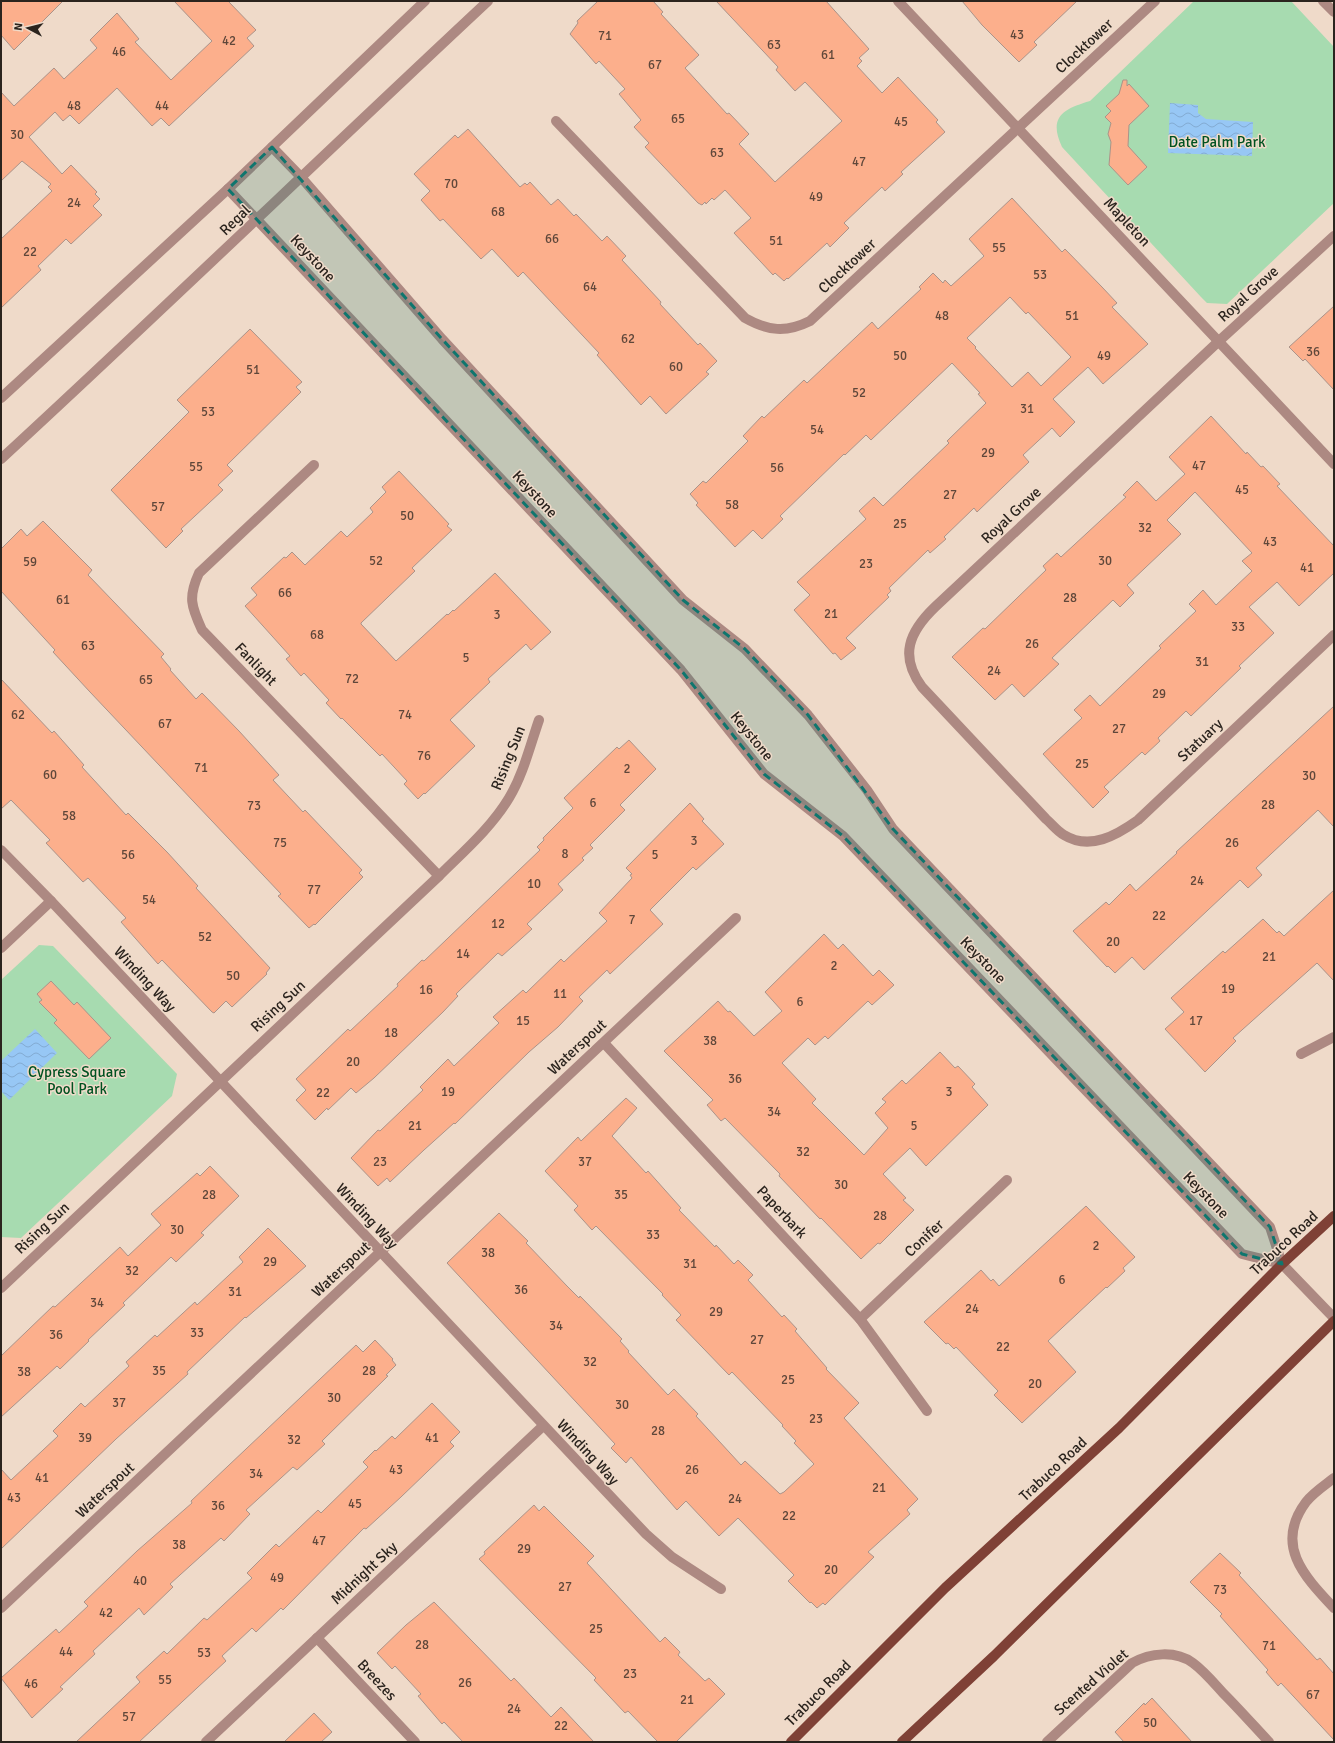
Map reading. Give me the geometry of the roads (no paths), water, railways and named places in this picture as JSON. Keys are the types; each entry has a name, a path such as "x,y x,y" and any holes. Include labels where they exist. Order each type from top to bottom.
{"main road":[{"name":"Trabuco Road","path":"791,1742 945,1588 1119,1428 1282,1264 1334,1216"},
{"path":"902,1742 994,1656 1334,1320"}],"street":[{"name":"Regal","path":"1,398 228,188 425,1"},
{"name":"Regal","path":"1,459 256,220 300,176 488,1"},
{"name":"Mapleton","path":"898,1 1334,464"},
{"name":"Clocktower","path":"556,120 745,318 761,327 795,328 810,321 1155,1"},
{"path":"1323,1 1334,12"},
{"name":"Keystone","path":"272,146 442,339 683,600 745,649 808,715 867,790 893,829 1270,1227 1282,1264 1334,1320"},
{"name":"Keystone","path":"228,188 256,220 681,670 764,774 843,836 1242,1254 1282,1264"},
{"name":"Royal Grove","path":"1074,840 1063,835 1046,819 922,687 915,678 910,666 909,649 913,635 925,616 1219,341 1334,236"},
{"name":"Fanlight","path":"314,465 200,573 192,593 191,601 193,611 202,630 439,876"},
{"name":"Statuary","path":"1074,840 1088,842 1104,840 1120,833 1138,820 1334,635"},
{"name":"Rising Sun","path":"3,1282 439,876 482,832 509,798 526,760 538,720"},
{"name":"Winding Way","path":"1,850 51,901 646,1534 672,1557 721,1589"},
{"path":"1,948 51,901"},
{"name":"Waterspout","path":"1,1608 736,918"},
{"path":"1301,1054 1334,1037"},
{"name":"Paperbark","path":"604,1043 860,1319 927,1411"},
{"name":"Conifer","path":"860,1319 1007,1180"},
{"name":"Midnight Sky","path":"206,1742 543,1426"},
{"path":"1333,1478 1307,1501 1295,1520 1292,1537 1295,1558 1307,1580 1334,1608"},
{"name":"Breezes","path":"317,1638 415,1742"},
{"name":"Scented Violet","path":"1047,1742 1132,1664 1143,1657 1160,1654 1174,1656 1192,1662 1269,1742"}],"water":[{"path":"1170,103 1198,105 1198,113 1206,119 1253,122 1252,156 1168,153"},
{"path":"35,1029 57,1053 9,1100 1,1091 1,1061"}],"park label":[{"name":"Date Palm Park","path":"1217,142"},
{"name":"Cypress Square Pool Park","path":"77,1080"}]}
